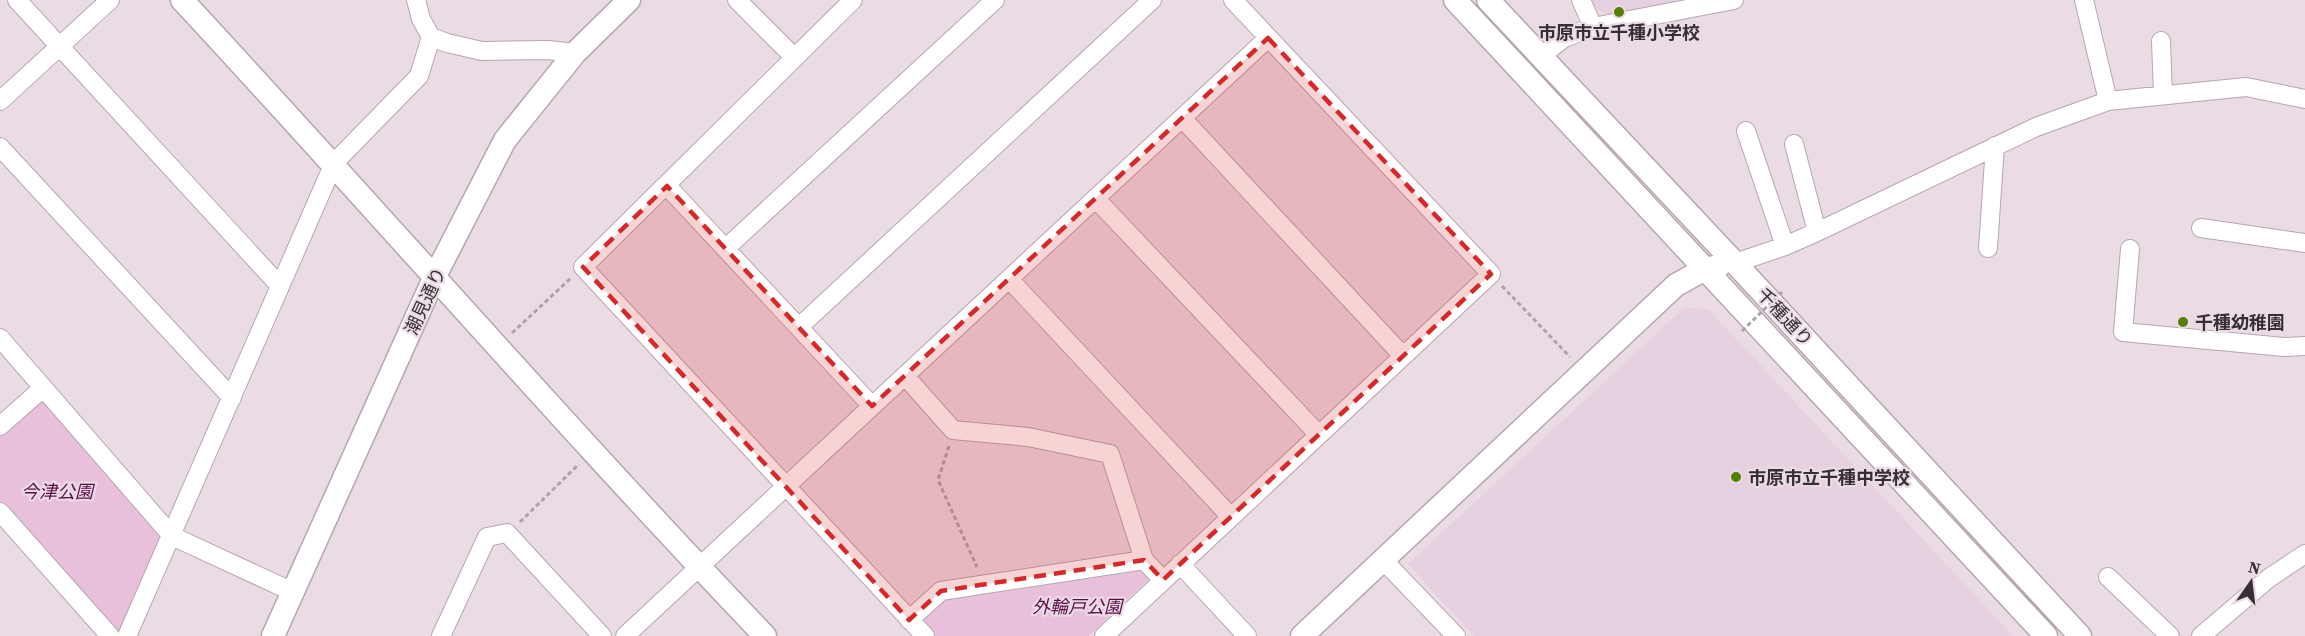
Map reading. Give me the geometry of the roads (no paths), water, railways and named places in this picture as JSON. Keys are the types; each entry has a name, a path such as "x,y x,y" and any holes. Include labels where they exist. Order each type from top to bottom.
{"street":[{"path":"17,0 280,286"},
{"path":"0,100 110,0"},
{"path":"182,0 334,163 699,567 765,636"},
{"path":"416,0 421,20 431,37 482,51 548,50 575,53"},
{"name":"潮見通り","path":"273,636 435,276 506,140 575,53 629,0"},
{"path":"737,0 795,58"},
{"path":"853,0 583,267 925,636"},
{"path":"726,248 995,0"},
{"path":"799,327 1152,0"},
{"path":"1104,636 1491,273 1233,0"},
{"name":"千種通り","path":"1455,0 2046,636"},
{"name":"千種通り","path":"1488,0 2080,636"},
{"path":"1581,0 1593,27"},
{"path":"1541,56 1564,38 1593,27 1734,0"},
{"path":"2084,0 2108,101"},
{"path":"127,636 334,163 419,76 431,37"},
{"path":"625,636 1268,38"},
{"path":"2161,41 2163,95"},
{"path":"1302,636 1676,285 1705,269 1735,263 1785,246 2036,127 2108,101 2246,87 2305,99"},
{"path":"1182,118 1403,357"},
{"path":"1746,131 1785,246"},
{"path":"1794,144 1817,232"},
{"path":"1988,248 1995,146"},
{"path":"0,147 232,398"},
{"path":"667,186 872,406"},
{"path":"1096,199 1319,435"},
{"path":"2201,228 2305,243"},
{"path":"2130,249 2123,332 2284,347 2305,346"},
{"path":"1010,280 1231,517"},
{"path":"0,338 172,536 292,592"},
{"path":"905,376 953,430 1028,437 1110,454 1144,560 1163,580"},
{"path":"0,426 43,388"},
{"path":"0,512 110,636"},
{"path":"441,636 487,537 507,533 602,636"},
{"path":"2201,636 2269,578 2305,554"},
{"path":"909,620 941,591 1144,560"},
{"path":"1383,560 1456,636"},
{"path":"1180,564 1247,636"},
{"path":"2108,577 2170,636"}],"place":[{"name":"市原市立千種小学校","path":"1619,12"},
{"name":"千種幼稚園","path":"2183,322"},
{"name":"市原市立千種中学校","path":"1736,477"}],"park label":[{"name":"今津公園","path":"57,491"},
{"name":"外輪戸公園","path":"1077,606"}]}
